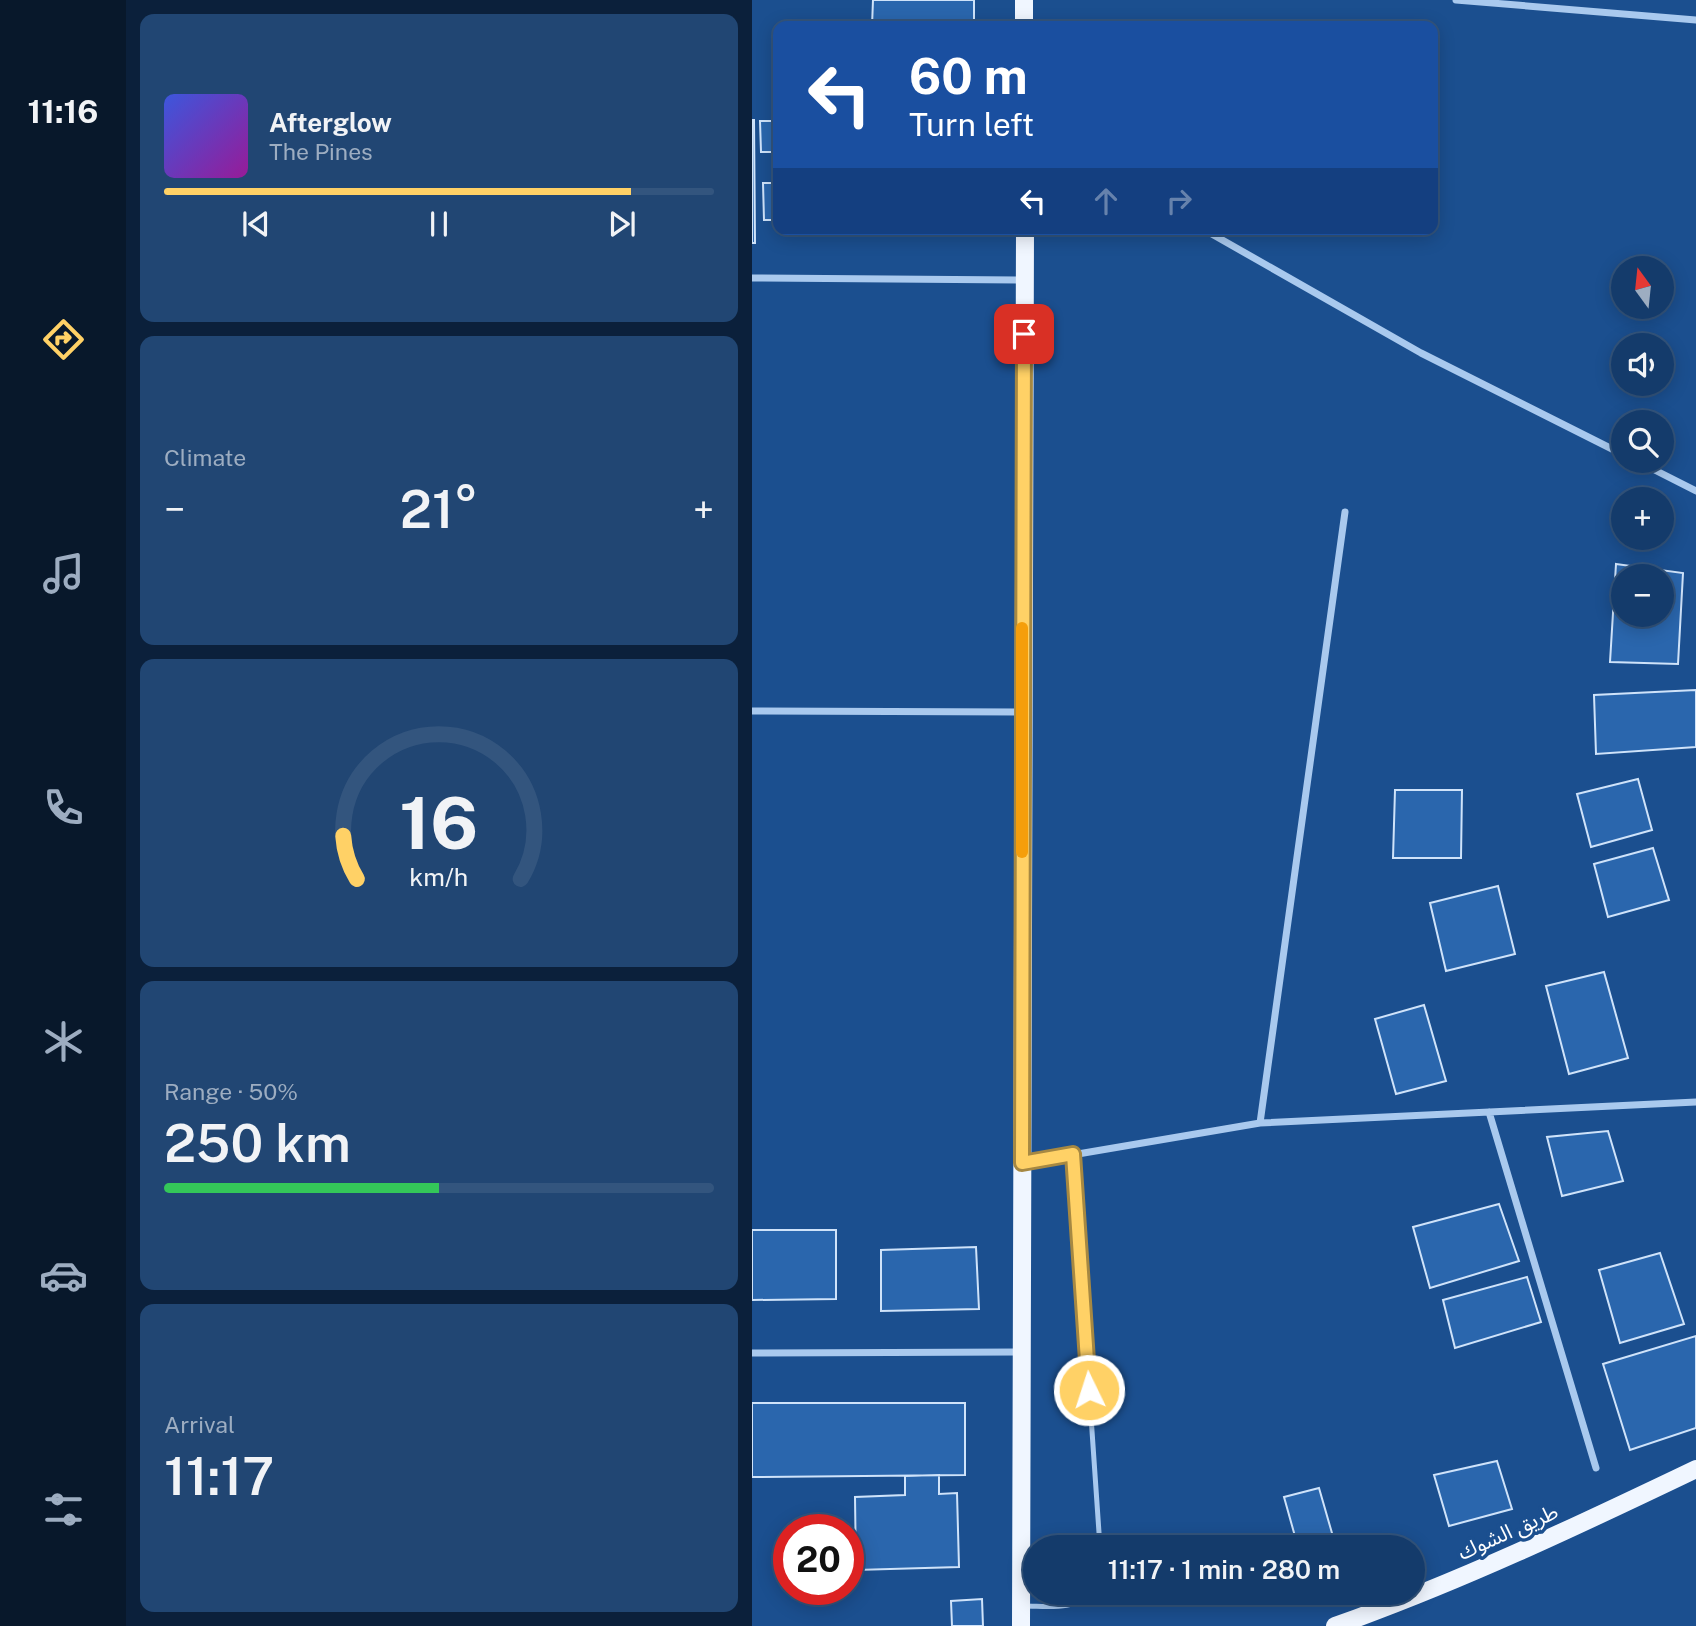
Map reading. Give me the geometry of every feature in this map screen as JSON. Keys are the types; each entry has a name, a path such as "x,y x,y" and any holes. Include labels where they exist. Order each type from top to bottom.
{"main road":[{"path":"1024,0 1024,21"},
{"path":"1021,1626 1025,235"},
{"name":"طريق الشوك","path":"1335,1626 1523,1551 1695,1469"}],"street":[{"path":"1456,0 1695,20"},
{"path":"1214,235 1421,353 1611,448"},
{"path":"752,278 1024,280"},
{"path":"1660,473 1695,491"},
{"path":"1260,1123 1345,512"},
{"path":"752,711 1022,712"},
{"path":"1022,1163 1260,1123 1695,1102"},
{"path":"1489,1112 1596,1468"},
{"path":"752,1353 1022,1352"}],"lane":[{"path":"1073,1154 1099,1535"},
{"path":"1021,1606 1071,1605"}],"building":[{"path":"873,0 974,0 974,21 872,21"},
{"path":"754,120 755,243 752,243"},
{"path":"760,121 773,121 773,152 761,152"},
{"path":"763,183 773,183 773,220 764,220"},
{"path":"1674,572 1683,573 1678,664 1610,662 1612,627 1674,627"},
{"path":"1696,690 1696,747 1596,754 1594,695"},
{"path":"1638,779 1652,830 1591,847 1577,794"},
{"path":"1395,790 1462,790 1461,858 1393,858"},
{"path":"1653,848 1669,900 1608,917 1594,864"},
{"path":"1498,886 1515,954 1446,971 1430,903"},
{"path":"1604,972 1628,1058 1569,1074 1546,986"},
{"path":"1424,1005 1446,1081 1396,1094 1375,1019"},
{"path":"1608,1131 1623,1181 1562,1196 1547,1137"},
{"path":"1499,1204 1519,1261 1430,1288 1413,1227"},
{"path":"752,1230 836,1230 836,1299 752,1300"},
{"path":"976,1247 979,1309 881,1311 881,1250"},
{"path":"1660,1253 1684,1324 1620,1343 1599,1270"},
{"path":"1527,1277 1541,1322 1455,1348 1443,1300"},
{"path":"1696,1336 1696,1428 1630,1450 1603,1364"},
{"path":"752,1403 965,1403 965,1475 752,1477"},
{"path":"1497,1461 1512,1509 1449,1526 1434,1475"},
{"path":"939,1475 939,1494 957,1493 959,1567 864,1570 864,1514 855,1514 855,1497 905,1495 905,1476"},
{"path":"1319,1488 1333,1535 1295,1535 1284,1497"},
{"path":"982,1599 983,1626 952,1626 951,1601"}],"slow traffic":[{"path":"1022,628 1022,852"}],"route":[{"path":"1024,334 1022,1163 1073,1154 1089,1390"}]}
